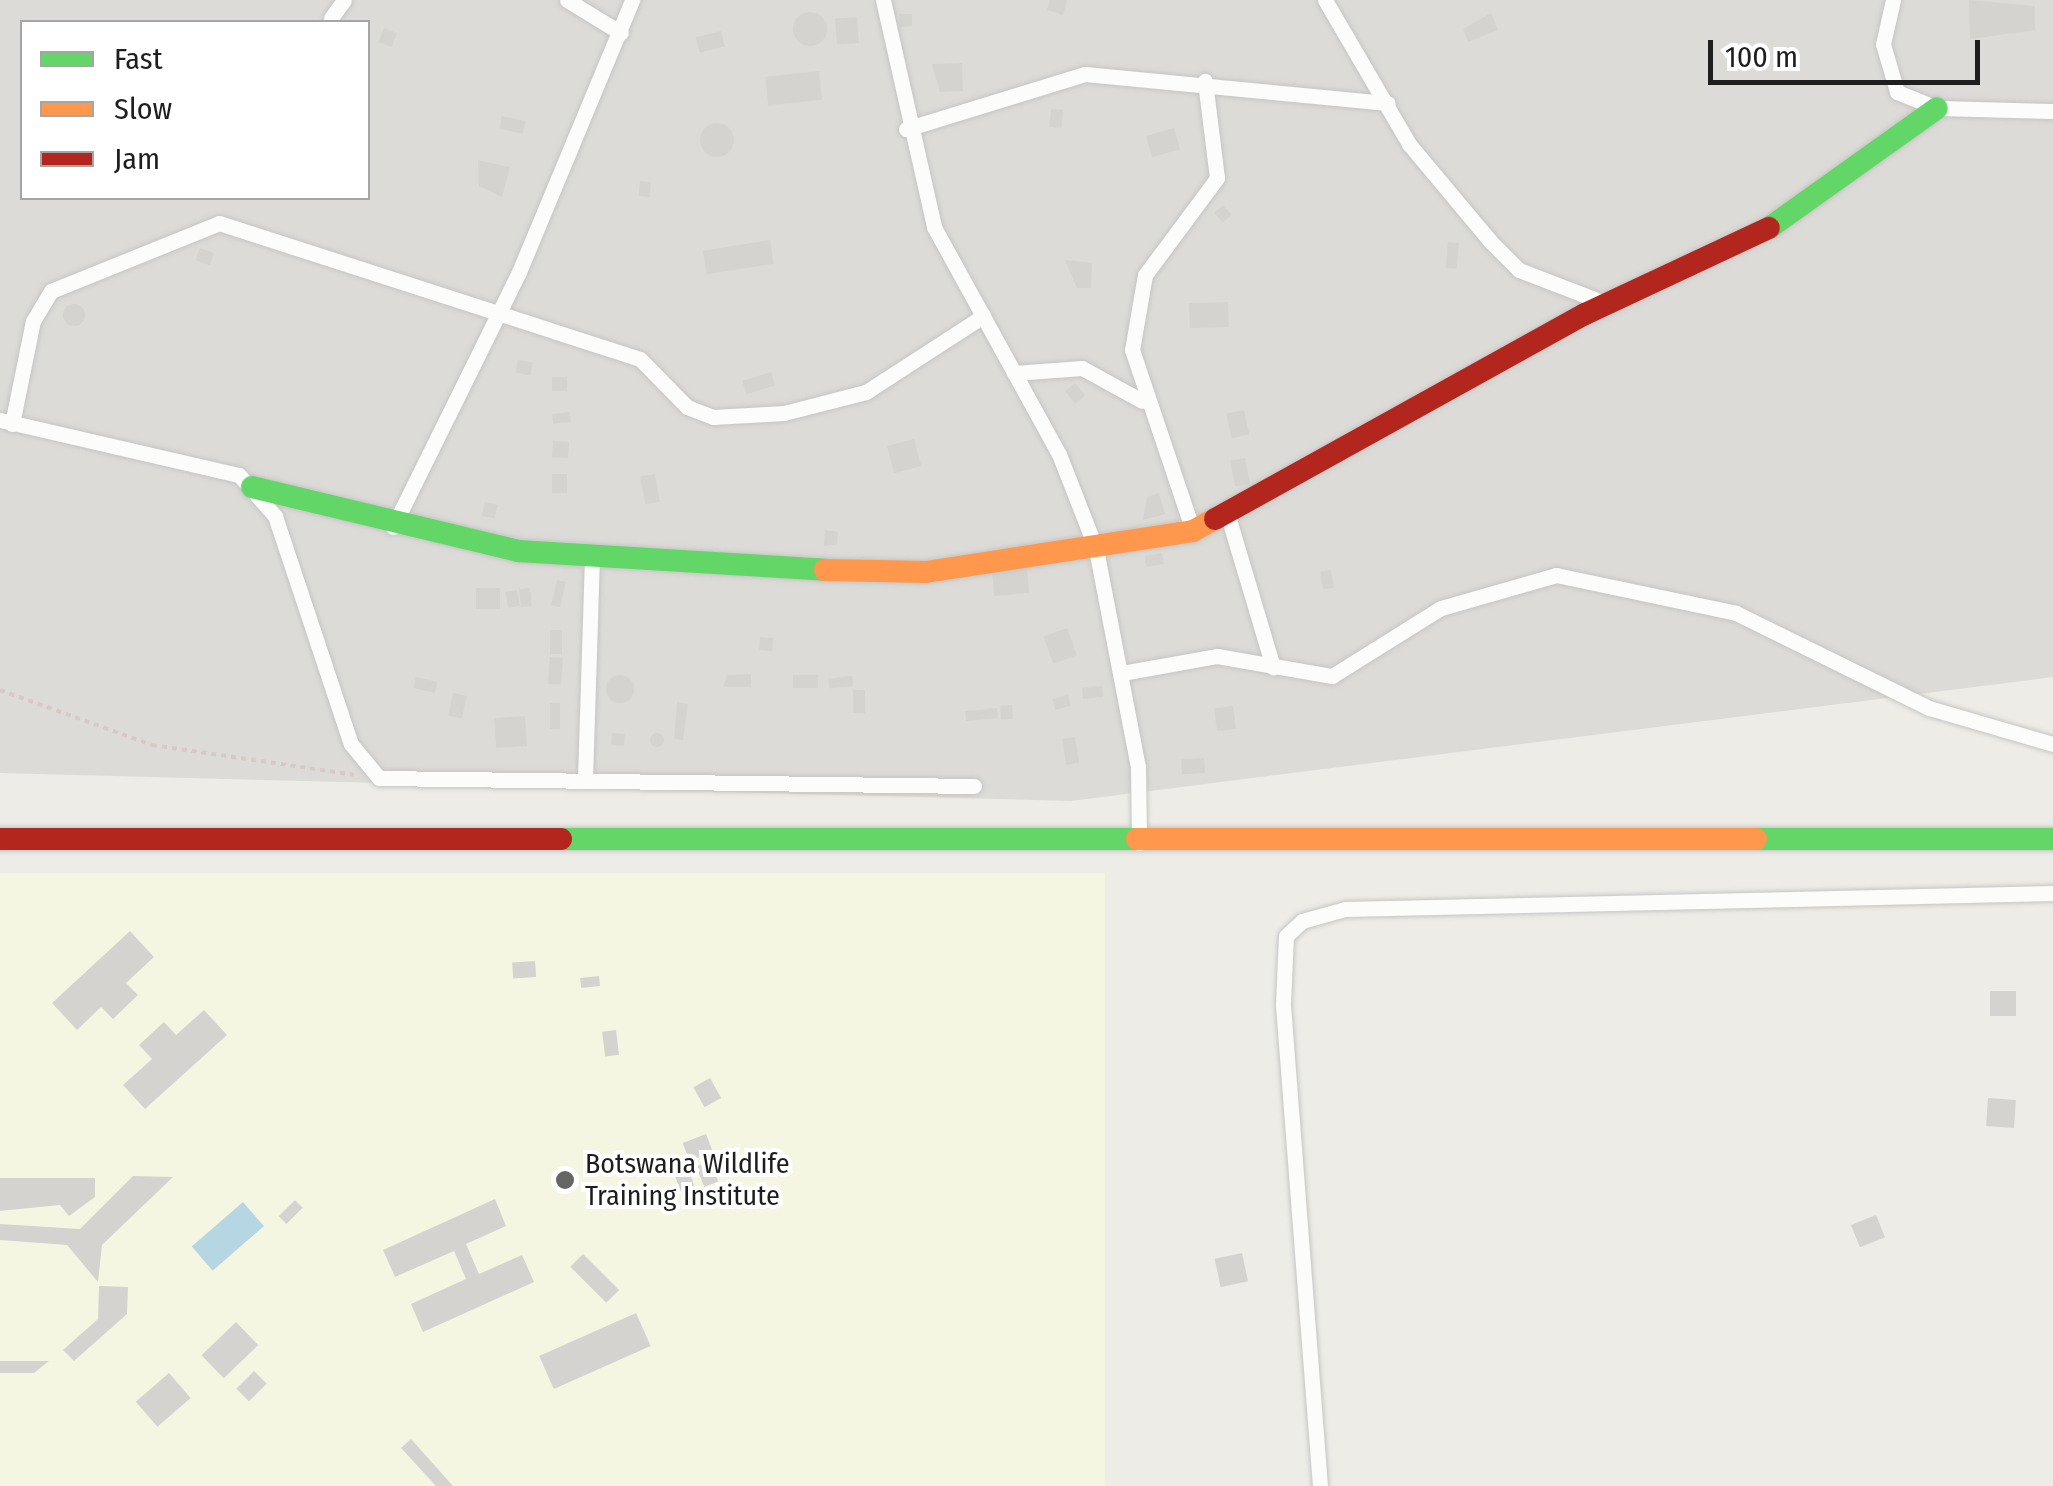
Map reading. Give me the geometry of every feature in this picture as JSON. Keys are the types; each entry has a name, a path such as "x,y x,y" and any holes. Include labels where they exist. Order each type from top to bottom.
{"street":[{"path":"331,18 344,0"},
{"path":"566,0 621,33"},
{"path":"392,527 495,314 621,33 632,0"},
{"path":"883,0 906,129 934,227 1014,373 1096,549 1122,673 1139,843"},
{"path":"1325,0 1439,184 1520,270 1608,304"},
{"path":"1894,0 1885,68 1897,92 1937,108 2053,111"},
{"path":"906,129 1044,80 1134,73 1388,103"},
{"path":"1193,531 1142,401 1132,350 1145,275 1217,178 1205,81"},
{"path":"983,316 866,392 784,413 713,417 687,408 640,359 495,314 249,228 194,226 51,291 34,320 6,422 221,467 252,487 392,527 592,555 905,573 1096,549 1193,531 1228,516 1608,304 1780,223 1889,134 1937,108"},
{"path":"1014,373 1082,368 1142,401"},
{"path":"252,487 282,532 351,744 378,778 974,786"},
{"path":"1228,516 1273,667"},
{"path":"585,779 592,555"},
{"path":"1122,673 1217,656 1332,676 1466,598 1582,577 1736,613 1929,708 2053,744"},
{"path":"0,839 1139,843 2053,839"},
{"path":"1320,1486 1283,1004 1282,950 1302,921 1345,909 2053,893"}],"path":[{"path":"0,690 169,749 378,778"}],"shaded area":[{"path":"0,0 2053,0 2053,677 1071,801 0,773"},
{"name":"Botswana Wildlife Training Institute","path":"0,873 1105,873 1105,1486 0,1486"}],"water":[{"path":"243,1202 264,1226 213,1271 192,1247"}],"building":[{"path":"1050,0 1067,0 1063,15 1047,10"},
{"path":"1969,0 2035,6 2035,30 1970,39"},
{"path":"810,12 822,17 827,29 822,41 810,46 798,41 793,29 798,17"},
{"path":"1491,13 1498,30 1468,42 1463,29"},
{"path":"899,14 912,14 912,26 900,27"},
{"path":"857,17 859,43 837,44 835,19"},
{"path":"384,28 397,33 392,47 379,42"},
{"path":"721,31 725,47 700,53 696,37"},
{"path":"962,63 963,91 940,92 932,64"},
{"path":"819,71 822,100 768,105 765,77"},
{"path":"1051,109 1063,110 1061,128 1049,127"},
{"path":"502,116 525,121 523,134 499,129"},
{"path":"717,123 729,128 734,140 729,152 717,157 705,152 700,140 705,128"},
{"path":"1174,128 1180,149 1152,157 1146,136"},
{"path":"478,160 510,167 502,197 479,186"},
{"path":"640,181 651,182 650,197 639,196"},
{"path":"1223,205 1232,215 1223,223 1214,213"},
{"path":"770,240 774,264 707,274 703,251"},
{"path":"1448,242 1459,243 1457,269 1446,268"},
{"path":"200,248 214,253 210,265 196,260"},
{"path":"1065,260 1092,263 1091,288 1077,288"},
{"path":"1228,302 1229,327 1190,328 1189,303"},
{"path":"74,304 82,307 82,323 74,326 66,323 63,315 66,307"},
{"path":"518,360 533,363 530,376 516,373"},
{"path":"771,372 775,385 746,394 742,381"},
{"path":"552,377 567,377 567,391 552,391"},
{"path":"1075,383 1085,395 1075,404 1065,391"},
{"path":"1244,410 1249,434 1232,438 1226,414"},
{"path":"570,412 571,422 553,424 552,414"},
{"path":"914,439 921,466 894,473 887,446"},
{"path":"553,441 569,442 568,458 552,457"},
{"path":"1245,458 1250,484 1235,486 1230,461"},
{"path":"552,474 567,474 567,493 552,493"},
{"path":"655,474 660,502 645,504 640,477"},
{"path":"1159,493 1165,514 1143,520 1147,497"},
{"path":"485,502 498,505 495,519 482,516"},
{"path":"825,530 838,532 837,544 824,546"},
{"path":"1162,553 1164,564 1146,567 1144,556"},
{"path":"1027,568 1029,593 994,596 992,571"},
{"path":"1331,570 1334,588 1323,589 1320,572"},
{"path":"557,580 566,582 560,607 551,605"},
{"path":"476,588 500,588 500,609 476,609"},
{"path":"530,588 532,606 521,607 519,589"},
{"path":"517,590 520,606 508,608 505,592"},
{"path":"1067,628 1077,655 1053,664 1044,637"},
{"path":"550,630 562,630 562,654 550,654"},
{"path":"760,637 773,638 772,651 759,650"},
{"path":"550,657 563,658 561,685 548,684"},
{"path":"751,674 751,687 723,687 727,675"},
{"path":"620,675 630,679 634,689 630,699 620,703 610,699 606,689 610,679"},
{"path":"793,675 818,675 818,688 793,688"},
{"path":"852,676 853,686 829,688 828,679"},
{"path":"416,677 437,682 435,693 414,688"},
{"path":"1102,686 1103,697 1083,699 1082,688"},
{"path":"853,690 865,690 865,713 853,713"},
{"path":"453,693 467,696 462,718 448,715"},
{"path":"1068,695 1071,706 1055,710 1053,699"},
{"path":"677,702 688,704 683,740 674,739"},
{"path":"550,703 560,703 560,729 550,729"},
{"path":"1012,705 1013,719 1001,720 1000,706"},
{"path":"1233,706 1236,729 1217,731 1214,708"},
{"path":"997,708 998,718 966,721 965,711"},
{"path":"525,716 527,746 496,748 494,718"},
{"path":"612,733 625,734 624,746 611,745"},
{"path":"657,733 664,740 657,747 650,740"},
{"path":"1075,737 1079,763 1066,765 1062,739"},
{"path":"1204,758 1205,773 1182,775 1181,760"},
{"path":"130,931 154,957 126,983 138,995 113,1019 101,1007 77,1030 52,1003"},
{"path":"535,961 536,977 513,979 512,963"},
{"path":"599,976 600,986 581,988 580,978"},
{"path":"1990,991 2016,991 2016,1016 1990,1016"},
{"path":"204,1010 227,1035 145,1109 123,1085 152,1059 139,1045 164,1022 176,1035"},
{"path":"616,1030 619,1055 605,1057 602,1032"},
{"path":"710,1078 721,1098 705,1107 693,1087"},
{"path":"1988,1098 2016,1100 2014,1128 1986,1126"},
{"path":"706,1134 713,1152 689,1161 683,1143"},
{"path":"710,1161 718,1181 704,1187 696,1167"},
{"path":"689,1170 695,1189 681,1194 675,1175"},
{"path":"133,1176 173,1177 102,1245 98,1282 67,1245 0,1240 0,1224 80,1229"},
{"path":"0,1178 95,1178 95,1197 69,1216 60,1205 0,1211"},
{"path":"495,1199 506,1226 466,1244 479,1274 522,1255 534,1282 423,1332 411,1304 466,1279 454,1251 395,1277 383,1250"},
{"path":"295,1200 303,1208 287,1224 279,1216"},
{"path":"1876,1215 1885,1237 1860,1247 1851,1225"},
{"path":"1242,1253 1248,1281 1221,1287 1215,1259"},
{"path":"583,1254 619,1290 606,1303 570,1267"},
{"path":"99,1286 128,1287 127,1314 74,1361 63,1350 98,1319"},
{"path":"636,1313 651,1346 554,1389 539,1356"},
{"path":"236,1322 258,1345 224,1378 201,1355"},
{"path":"0,1361 49,1361 34,1373 0,1373"},
{"path":"254,1371 267,1384 249,1401 236,1389"},
{"path":"169,1373 191,1398 157,1427 136,1402"},
{"path":"411,1439 453,1486 436,1486 401,1448"}],"traffic: fast":[{"path":"1769,228 1937,108"},
{"path":"252,487 518,551 825,570"},
{"path":"561,839 1137,839"},
{"path":"1756,839 2053,839"}],"traffic: slow":[{"path":"825,570 926,572 1193,531 1215,519"},
{"path":"1137,839 1756,839"}],"traffic: jam":[{"path":"1215,519 1585,314 1769,228"},
{"path":"0,839 561,839"}],"place":[{"name":"Botswana Wildlife Training Institute","path":"565,1180"}]}
